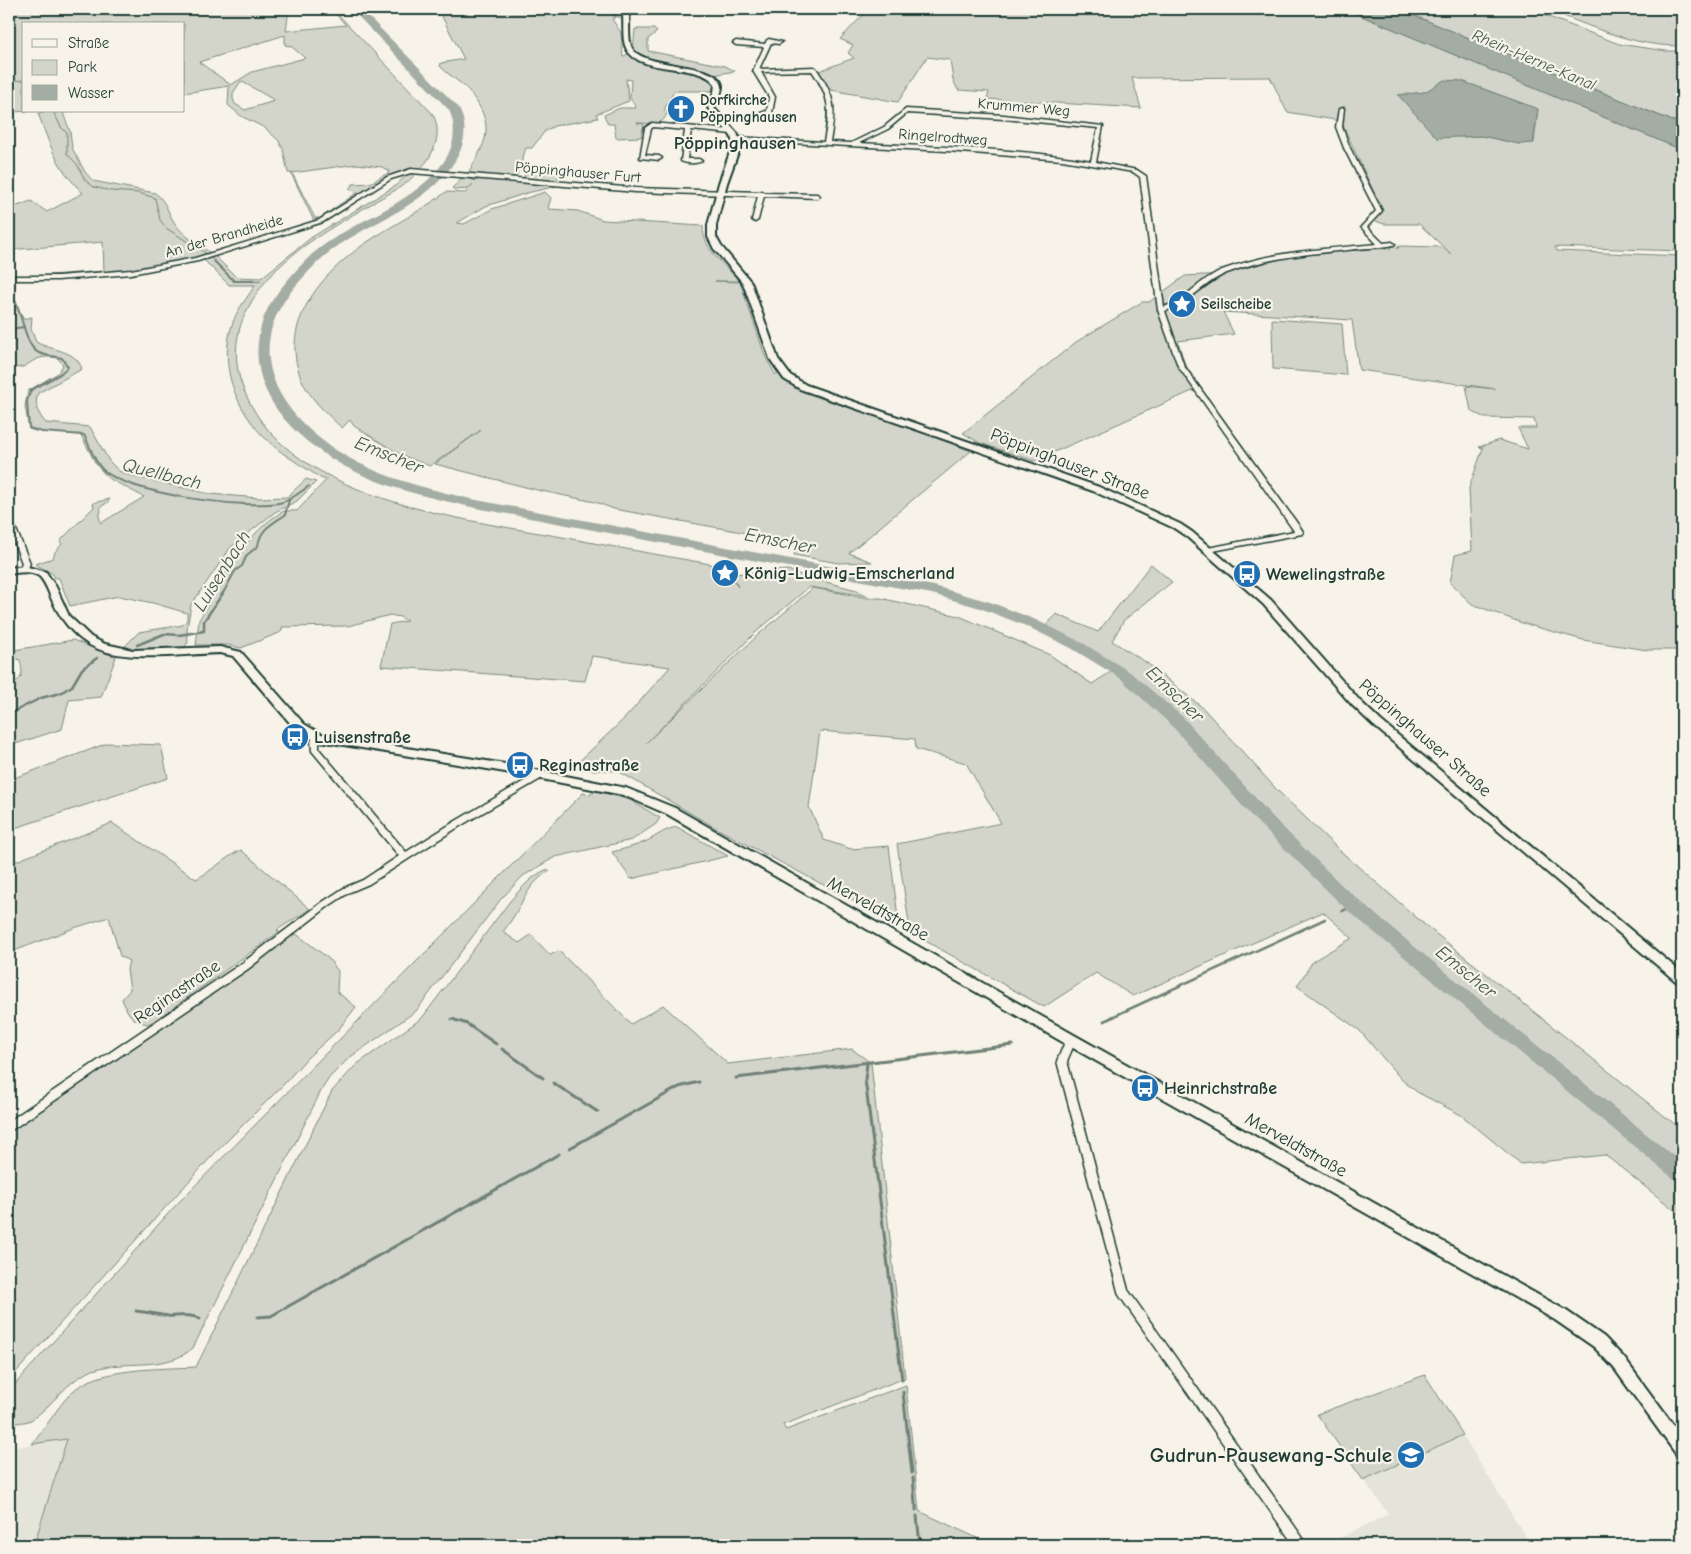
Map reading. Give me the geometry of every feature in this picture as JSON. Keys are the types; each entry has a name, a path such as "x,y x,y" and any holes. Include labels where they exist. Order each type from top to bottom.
{"main road":[{"path":"625,9 628,19 629,48 632,54 654,63 693,70 713,76 718,82 719,87 711,108 712,111 734,135"},
{"name":"Pöppinghauser Straße","path":"734,135 737,148 728,169 730,180 722,192 712,225 712,237 717,247 748,282 774,360 787,377 803,387 1096,489 1177,526 1208,550 1267,602 1356,703 1377,723 1682,980"},
{"name":"Merveldtstraße","path":"9,570 24,569 37,571 46,577 65,617 87,639 102,647 132,654 220,650 237,654 300,727 318,737 541,775 626,792 670,811 1071,1040 1560,1315 1599,1342 1619,1363 1682,1450"}],"street":[{"path":"756,71 769,41 779,42"},
{"path":"736,43 767,46"},
{"path":"756,71 814,69 829,91 832,107 827,143"},
{"path":"756,71 760,74 772,98 770,112 761,114"},
{"path":"1342,109 1340,127 1347,148 1380,211 1364,227 1382,245"},
{"name":"Krummer Weg","path":"853,144 886,128 906,111 1004,117 1101,126 1093,164"},
{"path":"659,158 642,157 650,126 688,128 734,135"},
{"path":"688,128 684,161 699,161"},
{"name":"Ringelrodtweg","path":"734,135 1062,158 1135,171 1144,178"},
{"name":"An der Brandheide","path":"21,279 131,272 196,260 321,221 395,175 411,171 431,171"},
{"name":"Pöppinghauser Furt","path":"431,171 636,190 722,192"},
{"path":"1144,178 1161,310 1181,366 1299,532 1208,550"},
{"path":"722,192 817,196"},
{"path":"755,220 762,194"},
{"path":"1161,310 1174,307 1202,284 1220,273 1250,262 1303,252 1392,244"},
{"path":"9,283 21,279"},
{"path":"9,522 26,563 24,569"},
{"path":"318,737 315,741 316,749 405,857"},
{"name":"Reginastraße","path":"9,1126 245,966 327,903 347,890 366,882 457,824 541,775"},
{"path":"1071,1040 1062,1061 1123,1292 1301,1545"}],"shaded area":[{"name":"Gudrun-Pausewang-Schule","path":"1425,1375 1531,1545 1326,1545 1388,1514 1317,1414"},
{"path":"67,1439 34,1545 9,1545 9,1448"}],"green space":[{"path":"9,9 289,9 286,31 346,25 331,9 333,9 432,113 437,127 437,135 434,149 421,168 394,175 381,181 320,219 314,221 291,173 288,173 283,149 279,141 265,128 241,116 228,105 229,86 185,93 185,22 22,22 22,112 9,112","holes":["285,35 285,45 291,46 305,58 252,72 231,85 199,62","241,81 274,100 274,101 245,110 235,104 233,93","357,164 382,167 390,172 370,183 353,184 349,189 358,192 320,218 315,218 292,173"]},
{"path":"438,9 620,9 622,17 620,18 605,10 616,17 612,19 621,33 623,57 633,50 635,29 654,29 657,32 648,39 648,51 725,66 735,71 714,75 708,72 702,74 714,83 713,91 674,91 664,110 668,111 663,120 652,124 637,123 644,124 641,137 616,138 614,124 608,124 604,115 620,108 636,108 630,98 631,80 626,79 629,101 596,114 598,118 554,126 545,131 532,148 526,148 517,175 507,178 487,177 468,173 485,140 486,123 478,104 470,92 440,66 441,63 464,59"},
{"path":"869,9 1345,9 1682,150 1682,251 1555,247 1557,251 1682,256 1682,650 1647,650 1583,640 1522,623 1472,604 1450,583 1455,555 1472,551 1469,488 1483,448 1479,447 1499,440 1528,449 1518,428 1536,428 1534,419 1485,418 1471,411 1466,386 1496,389 1359,370 1352,320 1223,312 1234,334 1178,341 1184,362 1199,388 1034,461 980,443 963,433 1076,342 1142,302 1149,302 1185,276 1223,274 1278,259 1324,251 1399,248 1397,246 1441,247 1451,254 1419,224 1384,224 1373,220 1382,210 1341,121 1287,112 1270,77 1132,78 1141,108 987,99 989,92 958,90 953,80 950,60 927,57 898,102 831,90 819,71 854,58 848,53 853,45 840,39","holes":["1444,81 1461,81 1538,109 1534,143 1519,144 1482,136 1461,137 1399,95 1425,92"]},
{"path":"1398,9 1528,9 1619,44 1666,51 1682,51 1682,117 1673,121"},
{"path":"1546,9 1682,9 1682,46 1647,43 1629,39"},
{"path":"68,112 63,113 70,131 72,148 85,172 93,181 155,193 164,203 174,222 182,231 211,253 309,223 289,231 224,250 194,258 133,270 71,277 9,278 104,271 103,242 9,250 9,209 31,201 47,212 83,193 60,165 38,113"},
{"path":"530,165 564,168 556,181 523,178"},
{"path":"406,173 392,179 324,223 215,256 236,277 261,278 312,237 395,186 409,173 416,173 401,187 318,236 285,261 258,292 242,320 236,352 239,374 246,395 269,431 301,459 340,481 384,499 431,512 733,568 727,571 738,587 732,574 788,570 806,577 857,590 868,596 809,587 755,633 646,743 758,635 813,588 868,598 880,598 959,616 1050,655 1092,684 1117,668 1124,681 1175,727 1255,816 1302,864 1353,911 1682,1182 1682,1216 1605,1155 1521,1164 1461,1115 1417,1092 1402,1080 1359,1030 1297,986 1313,961 1352,938 1323,912 1133,996 1096,973 1044,1007 913,934 909,923 897,844 1001,823 966,763 916,749 915,739 820,731 809,807 824,840 851,849 889,846 899,925 716,828 618,771 571,769 626,717 670,667 592,656 585,681 381,666 390,624 407,621 390,615 348,626 282,627 282,631 279,633 241,648 228,645 196,645 199,620 219,586 219,581 247,543 272,518 282,512 297,511 327,479 322,479 275,447 256,428 246,414 237,398 231,381 228,364 228,346 231,328 238,311 255,285 229,285 203,259 183,263 324,221 390,179"},
{"path":"462,177 477,181 480,177 557,186 486,206 457,223 464,224 492,209 545,192 551,198 548,208 550,209 578,211 603,220 703,226 704,235 710,250 739,281 715,281 740,282 765,356 775,374 780,374 794,385 934,435 936,438 971,451 849,553 872,562 838,563 794,555 796,547 775,538 614,509 595,502 537,490 435,464 481,430 430,466 401,455 354,426 350,420 342,428 314,399 301,378 296,358 296,338 300,320 308,302 332,271 363,245 446,192 465,193 473,184 468,189 455,190 452,188"},
{"path":"9,294 16,301 23,319 32,317 31,329 36,342 69,354 79,362 82,369 38,393 37,405 41,416 46,423 90,427 109,461 119,471 128,475 210,494 259,498 287,497 306,479 316,482 297,501 275,512 231,547 191,605 187,629 188,642 185,647 136,649 124,647 139,632 183,625 187,620 187,613 119,596 70,606 59,578 55,578 53,574 35,564 53,558 55,552 62,544 60,541 94,507 93,503 110,499 100,507 99,516 101,523 144,497 108,478 96,464 82,437 79,435 29,429 25,406 28,391 58,373 63,365 58,358 43,357 23,367 9,368"},
{"path":"1272,319 1342,324 1346,375 1273,369"},
{"path":"1151,564 1172,582 1124,620 1112,641 1147,663 1203,708 1277,790 1338,849 1425,925 1682,1130 1682,1165 1422,954 1337,882 1288,835 1196,734 1146,688 1098,654 1046,626 1056,614 1098,632"},
{"path":"73,640 116,657 101,697 69,700 62,729 9,746 9,683 20,678 22,669 20,660 9,656 9,651"},
{"path":"108,743 161,745 168,778 9,830 9,780"},
{"path":"596,791 630,800 660,818 656,824 632,840 555,857 523,876 501,899 416,1011 349,1058 329,1078 193,1348 182,1355 158,1363 118,1365 93,1370 75,1380 31,1420 9,1425 9,1391 175,1206 583,793 589,795"},
{"path":"112,823 196,879 241,850 310,909 277,930 279,932 156,1020 148,1024 138,1021 131,1016 122,999 130,990 127,969 129,961 120,956 109,917 74,928 9,953 9,864"},
{"path":"677,827 728,856 631,879 612,852 643,843"},
{"path":"548,869 550,871 539,878 531,887 503,932 519,943 531,935 550,955 559,951 631,1024 663,1005 728,1064 852,1049 871,1063 905,1378 783,1425 786,1430 906,1385 919,1511 992,1545 34,1545 67,1439 32,1444 61,1404 83,1384 97,1378 148,1369 196,1367 332,1091 356,1065 422,1018 510,901 532,879"},
{"path":"295,933 328,958 338,971 337,992 356,1007 338,1030 307,1058 284,1084 211,1157 9,1380 9,1127"},
{"path":"1425,1375 1463,1435 1363,1480 1317,1414"}],"water":[{"path":"1345,9 1398,9 1682,125 1682,150"},
{"path":"1444,80 1462,81 1538,109 1533,143 1519,144 1482,136 1437,138 1398,95 1425,92"}],"waterway":[{"name":"Emscher","path":"356,9 454,109 460,128 460,137 455,153 432,182 412,197 336,242 310,263 284,293 268,322 263,350 266,377 278,403 298,426 324,448 356,467 384,479 413,488 471,503 934,590 985,605 1031,623 1076,645 1125,675 1178,722 1260,815 1353,906 1682,1174"},
{"path":"9,81 22,80"},
{"path":"54,112 61,127 67,133 67,154 77,164 85,180 94,187 111,191 139,193 155,198 160,220 166,228 207,254"},
{"path":"211,258 234,281 260,281"},
{"name":"Quellbach","path":"9,295 18,309 24,327"},
{"path":"9,329 24,327"},
{"name":"Quellbach","path":"24,327 34,349 42,354 62,358 68,367 60,374 31,390 27,401 29,428 42,432 84,435 96,461 102,469 115,478 135,486 187,498 240,504 279,503 295,496 309,486"},
{"name":"Luisenbach","path":"222,595 235,571 242,566 247,555 258,546 264,531 285,515 289,500"},
{"name":"Luisenbach","path":"137,645 164,634 179,635 204,631 204,621 223,593"},
{"name":"Luisenbach","path":"9,714 41,698 60,693 72,686 82,669 97,658"},
{"path":"1342,911 1353,906"},
{"path":"1112,1017 1325,919"},
{"path":"1104,1021 1115,1016"},
{"path":"452,1019 467,1024 496,1044"},
{"path":"736,1078 1013,1045"},
{"path":"502,1049 543,1078"},
{"path":"867,1064 865,1079 902,1380"},
{"path":"570,1148 679,1087 699,1082"},
{"path":"553,1083 598,1112"},
{"path":"258,1317 271,1316 559,1154"},
{"path":"136,1311 168,1316 192,1316 200,1319"},
{"path":"903,1392 912,1473"},
{"path":"913,1478 915,1504"},
{"path":"917,1516 920,1545"}],"place":[{"name":"Dorfkirche Pöppinghausen","path":"681,109"},
{"name":"Seilscheibe","path":"1182,304"},
{"name":"König-Ludwig-Emscherland","path":"725,573"},
{"name":"Wewelingstraße","path":"1247,574"},
{"name":"Luisenstraße","path":"295,737"},
{"name":"Reginastraße","path":"520,765"},
{"name":"Heinrichstraße","path":"1145,1088"},
{"name":"Gudrun-Pausewang-Schule","path":"1411,1455"}],"district":[{"name":"Pöppinghausen","path":"735,143"}],"water label":[{"name":"Rhein-Herne-Kanal","path":"1534,60"}]}
